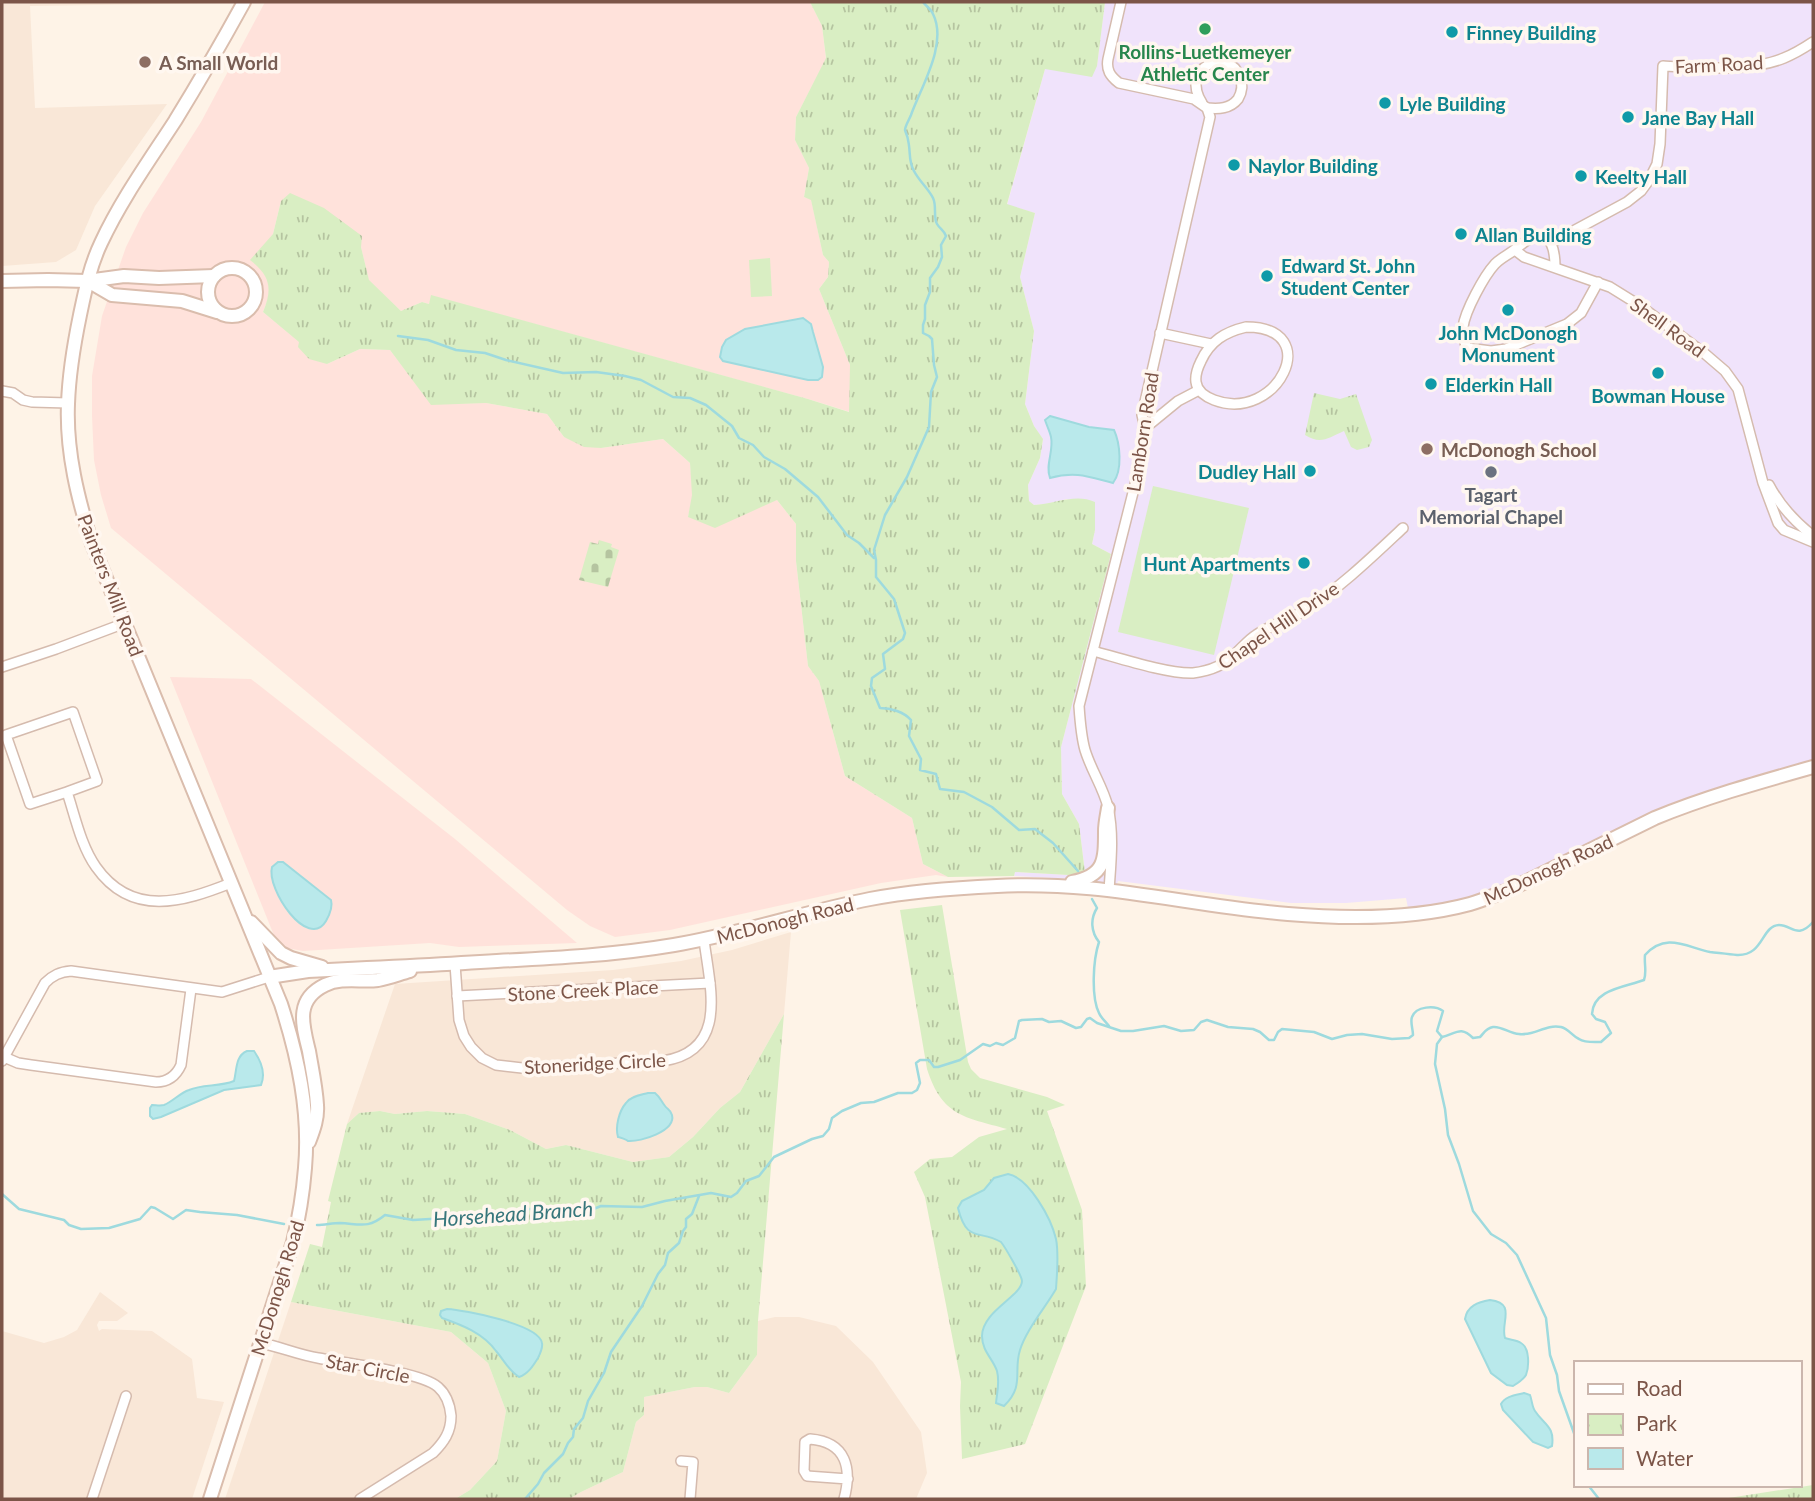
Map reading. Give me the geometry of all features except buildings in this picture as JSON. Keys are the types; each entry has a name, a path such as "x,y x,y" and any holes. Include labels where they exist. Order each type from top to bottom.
{"main road":[{"name":"Painters Mill Road","path":"244,2 99,246 87,281 73,355 68,403 70,452 75,484 92,544 270,977"},
{"path":"87,281 112,295 182,301 229,317 246,312 255,300 256,287 248,275 239,269 224,269 214,276 208,285 207,296 217,312"},
{"path":"2,281 87,281 124,276 214,276"},
{"name":"McDonogh Road","path":"210,1499 293,1242 301,1205 306,1152 305,1111 297,1060 270,977 286,973 609,954 704,940 894,895 959,888 1055,884 1313,916 1394,915 1451,908 1471,904 1511,889 1684,806 1813,767"},
{"path":"1055,884 1086,879 1100,869 1105,852 1108,808"},
{"path":"246,917 282,953 333,970"},
{"path":"306,1152 317,1121 312,1066 302,1022 307,1002 316,990 330,983 379,980 433,965"}],"street":[{"path":"1121,2 1108,59 1107,68 1110,74 1119,83 1194,99 1205,105 1222,108 1232,104 1240,96 1241,79 1231,65 1214,62 1200,70 1195,86 1205,105"},
{"name":"Farm Road","path":"1551,243 1627,202 1641,191 1649,180 1657,164 1660,144 1663,66 1708,68 1762,64 1782,59 1813,42"},
{"name":"Lamborn Road","path":"1110,890 1112,838 1108,808 1086,751 1080,727 1079,706 1142,457 1142,415 1209,122 1210,117 1205,105"},
{"path":"1555,267 1554,248 1545,237 1538,236 1529,238 1492,267 1463,324 1462,335 1467,348 1491,351 1506,349 1567,324 1581,313 1598,282"},
{"name":"Shell Road","path":"1515,250 1524,257 1598,282 1624,295 1725,371 1738,389 1763,483 1777,523 1784,530 1813,542"},
{"path":"1259,327 1281,339 1287,351 1288,362 1284,374 1275,387 1259,398 1224,403 1199,390 1196,383 1197,370 1205,352 1222,335 1234,330 1259,327"},
{"path":"1160,332 1211,344"},
{"path":"1144,428 1178,401 1199,390"},
{"path":"2,391 32,402 68,403"},
{"name":"Shell Road","path":"1759,465 1782,507 1813,536"},
{"name":"Chapel Hill Drive","path":"1093,651 1191,673 1209,670 1223,664 1248,640 1303,611 1332,590 1404,528"},
{"path":"2,667 125,623"},
{"path":"73,712 97,781 66,792 30,804 6,735 73,712"},
{"path":"66,792 90,857 104,877 118,889 135,897 166,902 200,895 231,883"},
{"name":"Stoneridge Circle","path":"455,964 459,1020 464,1036 482,1058 496,1065 522,1068 663,1061 676,1059 698,1046 709,1024 710,983 704,940"},
{"path":"191,989 181,1065 177,1072 166,1080 156,1082 3,1059 46,983 56,974 71,971 222,992 270,977"},
{"name":"Stone Creek Place","path":"457,996 710,983"},
{"name":"Star Circle","path":"261,1343 305,1356 419,1377 438,1387 444,1394 451,1420 450,1429 442,1445 360,1499"},
{"path":"92,1499 126,1396"},
{"path":"844,1499 848,1479 846,1462 838,1450 823,1441 810,1439 805,1442 804,1471 807,1476 848,1479"},
{"path":"681,1461 692,1462 690,1499"}],"shaded area":[{"path":"2,2 226,2 30,6 35,108 167,104 95,206 76,250 56,262 2,266"},
{"path":"265,2 810,2 822,26 826,59 796,117 795,140 809,168 804,197 811,199 823,255 829,262 828,277 819,289 850,365 850,412 432,296 429,304 422,302 401,311 369,281 361,247 281,201 262,269 269,282 269,297 263,312 327,364 360,349 390,350 431,404 486,403 547,414 564,437 601,448 663,439 690,463 693,495 688,517 777,500 796,524 796,561 808,666 819,681 845,776 912,818 923,864 948,877 936,875 881,883 670,930 615,937 590,926 567,910 111,528 94,460 92,416 92,376 102,316 126,247 143,213 201,122"},
{"name":"McDonogh School","path":"1105,2 1813,2 1813,763 1785,770 1511,884 1472,898 1431,906 1408,908 1406,898 1346,903 1291,903 1118,881 1117,884 1014,876 1015,872 1069,875 1085,872 1079,824 1062,794 1061,747 1111,554 1092,544 1095,530 1067,499 1034,505 1029,501 1028,485 1040,458 1043,440 1025,404 1034,331 1020,277 1035,213 1007,205 1045,69 1097,65"},
{"path":"170,677 251,679 455,839 577,943 459,947 430,943 303,951 287,948 274,935"},
{"path":"791,932 784,1014 740,1092 669,1157 633,1162 566,1145 546,1149 510,1130 465,1114 427,1111 395,1114 380,1111 359,1113 347,1124 395,984 613,970 681,961 732,950"},
{"path":"100,1292 128,1313 117,1321 99,1321 99,1331 152,1331 192,1359 197,1398 224,1402 192,1499 2,1499 2,1331 44,1343 64,1337 77,1330"},
{"path":"291,1302 451,1332 488,1363 506,1411 497,1461 470,1490 455,1499 225,1499"},
{"path":"775,1317 799,1317 836,1326 873,1362 921,1432 927,1473 916,1499 569,1499 623,1472 636,1422 644,1415 644,1397 695,1387 729,1393 757,1355 758,1321"}],"green space":[{"path":"810,2 1105,2 1097,66 1092,77 1045,69 1007,204 1035,213 1020,277 1034,331 1025,404 1043,439 1040,458 1028,485 1029,501 1034,505 1073,499 1095,502 1092,544 1111,554 1061,747 1062,794 1079,824 1085,873 1069,875 1015,872 1014,876 948,877 923,864 912,818 845,776 819,681 808,666 796,561 796,524 777,500 715,528 688,517 692,495 690,463 663,439 601,448 584,447 564,437 547,414 486,403 431,405 390,350 360,349 327,364 309,359 298,347 299,342 263,312 268,296 268,283 266,277 250,260 273,234 281,201 290,193 324,208 362,236 361,247 369,280 401,311 422,302 429,304 431,295 849,412 850,365 819,289 828,277 829,262 823,255 811,200 804,197 809,168 795,140 796,117 826,58 822,26"},
{"path":"770,258 772,296 751,297 749,260"},
{"path":"1314,393 1340,399 1356,394 1372,440 1369,447 1357,450 1351,447 1344,431 1320,440 1305,435"},
{"path":"1153,486 1249,508 1214,655 1118,632"},
{"path":"599,540 612,544 611,547 619,550 608,587 579,580 590,542 598,544"},
{"path":"942,905 971,1069 980,1078 1047,1097 1065,1105 1047,1111 1082,1210 1086,1286 1025,1444 962,1459 961,1382 925,1197 914,1172 930,1159 952,1157 979,1137 1007,1129 956,1112 940,1097 927,1069 900,910"},
{"path":"784,1014 757,1355 729,1393 695,1387 644,1397 644,1415 636,1422 623,1472 569,1499 455,1499 470,1490 497,1461 506,1411 488,1363 451,1332 291,1302 310,1244 322,1247 331,1202 328,1201 347,1124 359,1113 380,1111 395,1114 427,1111 465,1114 510,1130 546,1149 566,1145 633,1162 669,1157 740,1092"},
{"path":"1813,1485 1813,1499 1722,1499 1801,1487"}],"water":[{"path":"803,318 811,324 823,367 822,377 818,380 723,361 720,357 726,340 745,329"},
{"path":"1050,416 1089,427 1114,430 1120,456 1113,483 1075,475 1050,478 1048,468 1052,442 1045,420"},
{"path":"283,862 331,900 329,916 318,928 309,928 299,923 282,902 272,877 272,867"},
{"path":"247,1051 254,1051 261,1063 261,1085 224,1090 161,1117 153,1119 150,1116 152,1105 164,1105 194,1088 234,1081 238,1060"},
{"path":"655,1093 672,1115 669,1126 641,1140 628,1141 618,1137 617,1124 624,1106 636,1096"},
{"path":"1008,1174 1024,1183 1044,1210 1056,1239 1058,1264 1056,1289 1023,1342 1014,1392 1004,1406 996,1403 997,1371 984,1346 982,1336 988,1319 1016,1292 1022,1281 1001,1242 970,1231 965,1227 958,1208 962,1201 984,1190 994,1178"},
{"path":"1490,1300 1503,1305 1505,1309 1505,1338 1524,1345 1527,1353 1526,1375 1513,1386 1507,1385 1491,1373 1465,1319 1474,1305"},
{"path":"447,1309 500,1319 528,1330 538,1336 542,1343 538,1358 528,1372 519,1377 485,1339 442,1318 441,1311"},
{"path":"1524,1393 1530,1395 1534,1409 1552,1434 1552,1446 1548,1448 1533,1442 1503,1410 1501,1404 1505,1399"}],"waterway":[{"path":"923,2 933,14 937,38 931,65 905,130 912,167 933,198 936,221 946,236 941,245 942,257 930,278 923,325 923,333 932,339 937,377 931,392 929,427 907,477 885,515 874,550 876,577 894,599 905,633 903,639 883,654 885,669 872,678 871,686 880,708 897,711 911,720 909,736 921,759 920,770 936,774 940,789 964,792 992,807 1019,830 1035,829 1053,843 1078,871"},
{"path":"398,336 428,340 456,350 485,353 563,373 596,372 625,376 641,380 673,397 690,398 706,405 732,426 739,438 753,445 764,457 785,469 818,497 847,535 874,558"},
{"path":"1092,899 1097,908 1092,921 1093,930 1099,942 1094,968 1096,1006 1109,1026"},
{"name":"Horsehead Branch","path":"317,1225 369,1224 385,1215 413,1220 464,1217 485,1220 524,1209 586,1212 601,1206 642,1207 711,1193 731,1197 746,1181 759,1176 774,1157 823,1136 829,1129 832,1118 842,1111 861,1103 917,1090 920,1083 916,1063 920,1060 929,1060 934,1067 938,1067 960,1060 983,1044 1003,1045 1015,1038 1019,1021 1022,1020 1061,1021 1076,1028 1090,1018 1121,1031 1164,1026 1181,1031 1194,1030 1207,1020 1228,1027 1253,1029 1269,1040 1274,1040 1282,1029 1314,1032 1332,1039 1362,1034 1392,1039 1409,1038 1413,1035 1411,1021 1414,1013 1431,1007 1443,1011 1437,1031 1442,1037 1458,1031 1473,1038 1480,1037 1493,1027 1516,1034 1555,1027 1564,1028 1581,1040 1601,1042 1611,1033 1605,1022 1596,1019 1592,1014 1594,1006 1604,994 1644,980 1645,955 1653,948 1661,944 1676,943 1710,952 1746,954 1752,951 1773,927 1779,925 1799,931 1813,922"},
{"path":"1442,1037 1437,1044 1435,1064 1448,1135 1473,1211 1491,1234 1506,1243 1517,1255 1546,1318 1550,1355 1574,1433"},
{"name":"Horsehead Branch","path":"2,1194 19,1209 64,1220 81,1229 109,1228 140,1219 151,1207 173,1219 186,1210 237,1215 284,1224"},
{"path":"525,1499 544,1473 563,1454 573,1437 574,1429 583,1418 611,1352 642,1306 665,1265 668,1253 679,1243 686,1227 686,1219 692,1214 699,1196"},
{"path":"1590,1487 1599,1499"}],"place":[{"name":"Rollins-Luetkemeyer Athletic Center","path":"1205,29"},
{"name":"Finney Building","path":"1452,32"},
{"name":"A Small World","path":"145,62"},
{"name":"Lyle Building","path":"1385,103"},
{"name":"Jane Bay Hall","path":"1628,117"},
{"name":"Naylor Building","path":"1234,165"},
{"name":"Keelty Hall","path":"1581,176"},
{"name":"Allan Building","path":"1461,234"},
{"name":"Edward St. John Student Center","path":"1267,276"},
{"name":"John McDonogh Monument","path":"1508,310"},
{"name":"Bowman House","path":"1658,373"},
{"name":"Elderkin Hall","path":"1431,384"},
{"name":"McDonogh School","path":"1427,449"},
{"name":"Dudley Hall","path":"1310,471"},
{"name":"Tagart Memorial Chapel","path":"1491,472"},
{"name":"Hunt Apartments","path":"1304,563"}]}
